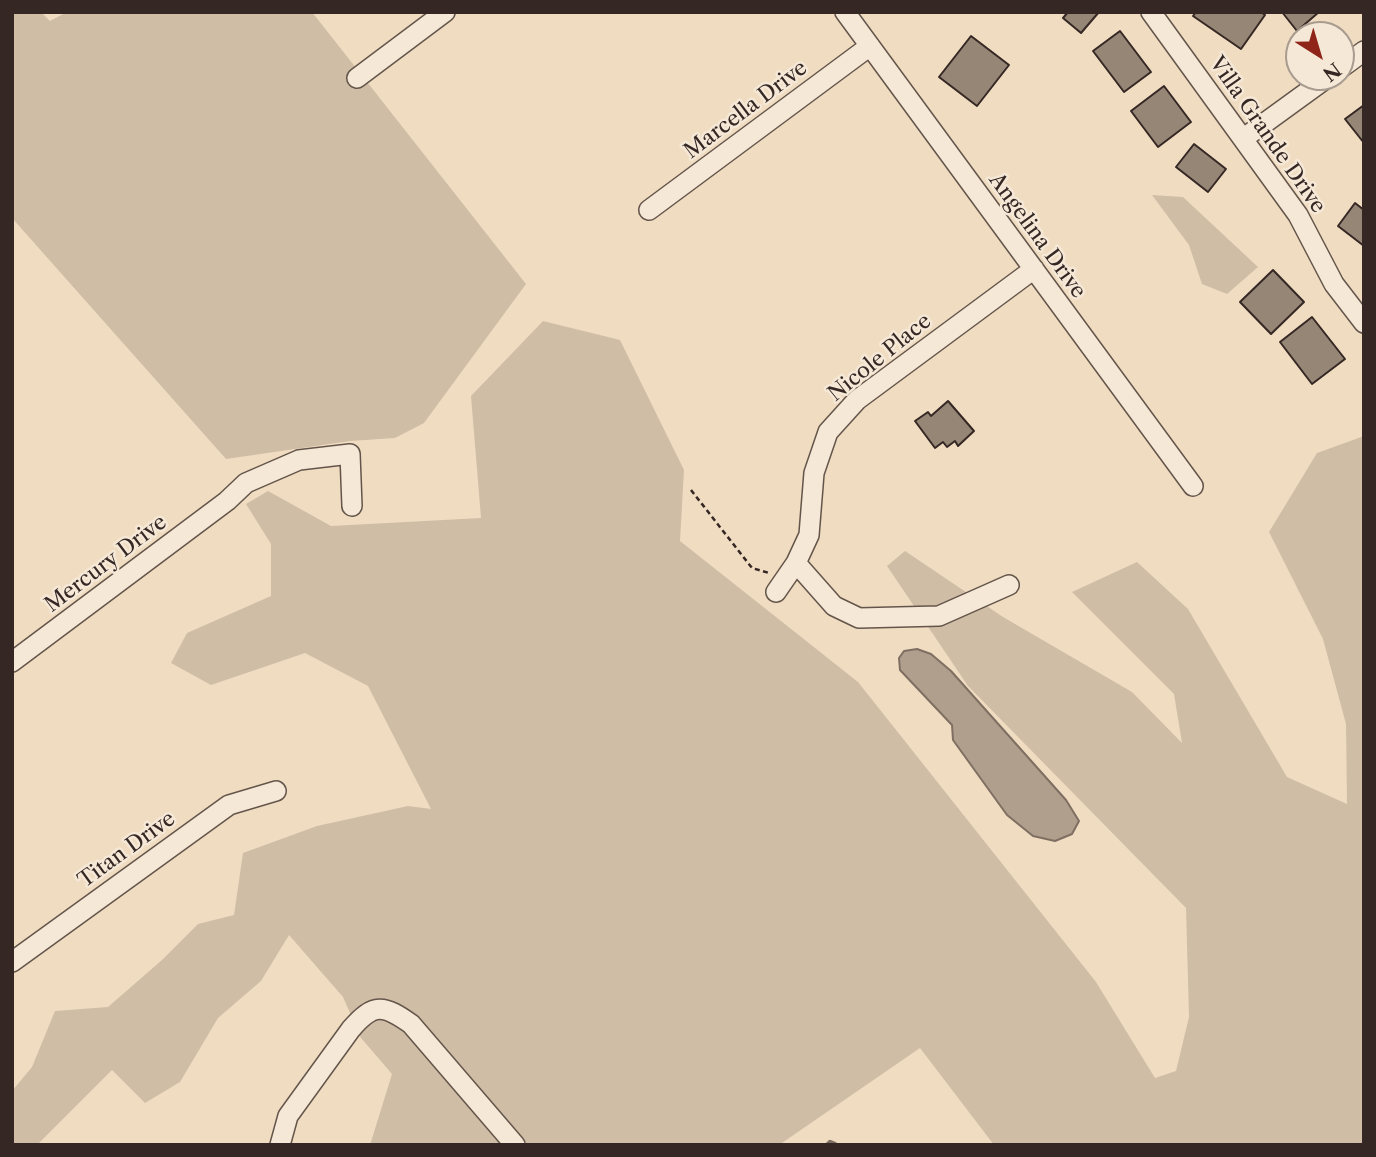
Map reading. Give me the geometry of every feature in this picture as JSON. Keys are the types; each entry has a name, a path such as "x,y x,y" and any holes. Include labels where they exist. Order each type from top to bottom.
{"street":[{"path":"357,78 445,12"},
{"name":"Angelina Drive","path":"845,12 1193,486"},
{"name":"Villa Grande Drive","path":"1150,12 1298,215 1334,284 1364,323"},
{"name":"Marcella Drive","path":"649,210 870,46"},
{"path":"1244,138 1309,91"},
{"name":"Nicole Place","path":"769,587 796,563 809,535 814,473 828,432 857,400 1034,269"},
{"name":"Mercury Drive","path":"12,662 227,501 246,483 299,460 350,454 352,506"},
{"path":"796,563 835,606 859,618 939,616 1009,585"},
{"name":"Titan Drive","path":"12,962 229,805 276,791"},
{"path":"280,1145 288,1116 360,1018 375,1010 391,1010 411,1024 515,1145"}],"path":[{"path":"691,490 752,568 769,573 769,587"}],"shaded area":[{"path":"12,12 41,12 50,21 67,12 312,12 526,284 424,423 395,438 350,441 226,459 12,218"},
{"path":"1152,195 1183,197 1258,267 1227,294 1202,284 1189,245"},
{"path":"543,321 620,340 684,470 680,541 858,682 1096,982 1155,1078 1176,1071 1189,1017 1186,908 968,686 887,566 905,551 1003,617 1132,692 1182,743 1174,694 1072,592 1137,562 1188,609 1287,777 1347,804 1346,724 1323,639 1269,532 1317,453 1364,436 1364,1145 994,1145 920,1048 779,1145 370,1145 392,1074 361,1038 343,997 289,935 261,981 218,1018 180,1082 145,1103 112,1070 37,1145 12,1145 12,1091 32,1067 55,1011 108,1007 198,924 234,915 243,853 317,826 408,806 431,809 368,686 305,653 211,685 171,663 187,633 271,596 271,544 246,504 268,491 331,526 481,518 471,396"},
{"path":"917,649 931,654 951,671 1066,800 1079,821 1072,834 1055,841 1033,836 1007,815 953,740 952,725 900,670 899,658 904,651"}],"building":[{"path":"1068,12 1099,12 1081,33 1063,18"},
{"path":"1196,12 1261,12 1265,15 1241,49 1193,16"},
{"path":"1282,12 1319,12 1309,21 1289,21"},
{"path":"1120,31 1151,72 1124,92 1093,51"},
{"path":"971,36 1009,65 977,106 939,77"},
{"path":"1164,86 1191,122 1158,147 1131,111"},
{"path":"1364,105 1364,143 1345,119"},
{"path":"1194,144 1226,169 1208,192 1176,167"},
{"path":"1355,203 1364,210 1364,246 1338,226"},
{"path":"1273,270 1304,302 1271,334 1240,302"},
{"path":"1312,317 1345,359 1312,384 1280,342"},
{"path":"948,401 974,431 958,446 955,441 947,447 943,442 935,448 915,421 928,412 931,416"}],"waterway":[{"path":"827,1145 830,1142 835,1144"}]}
